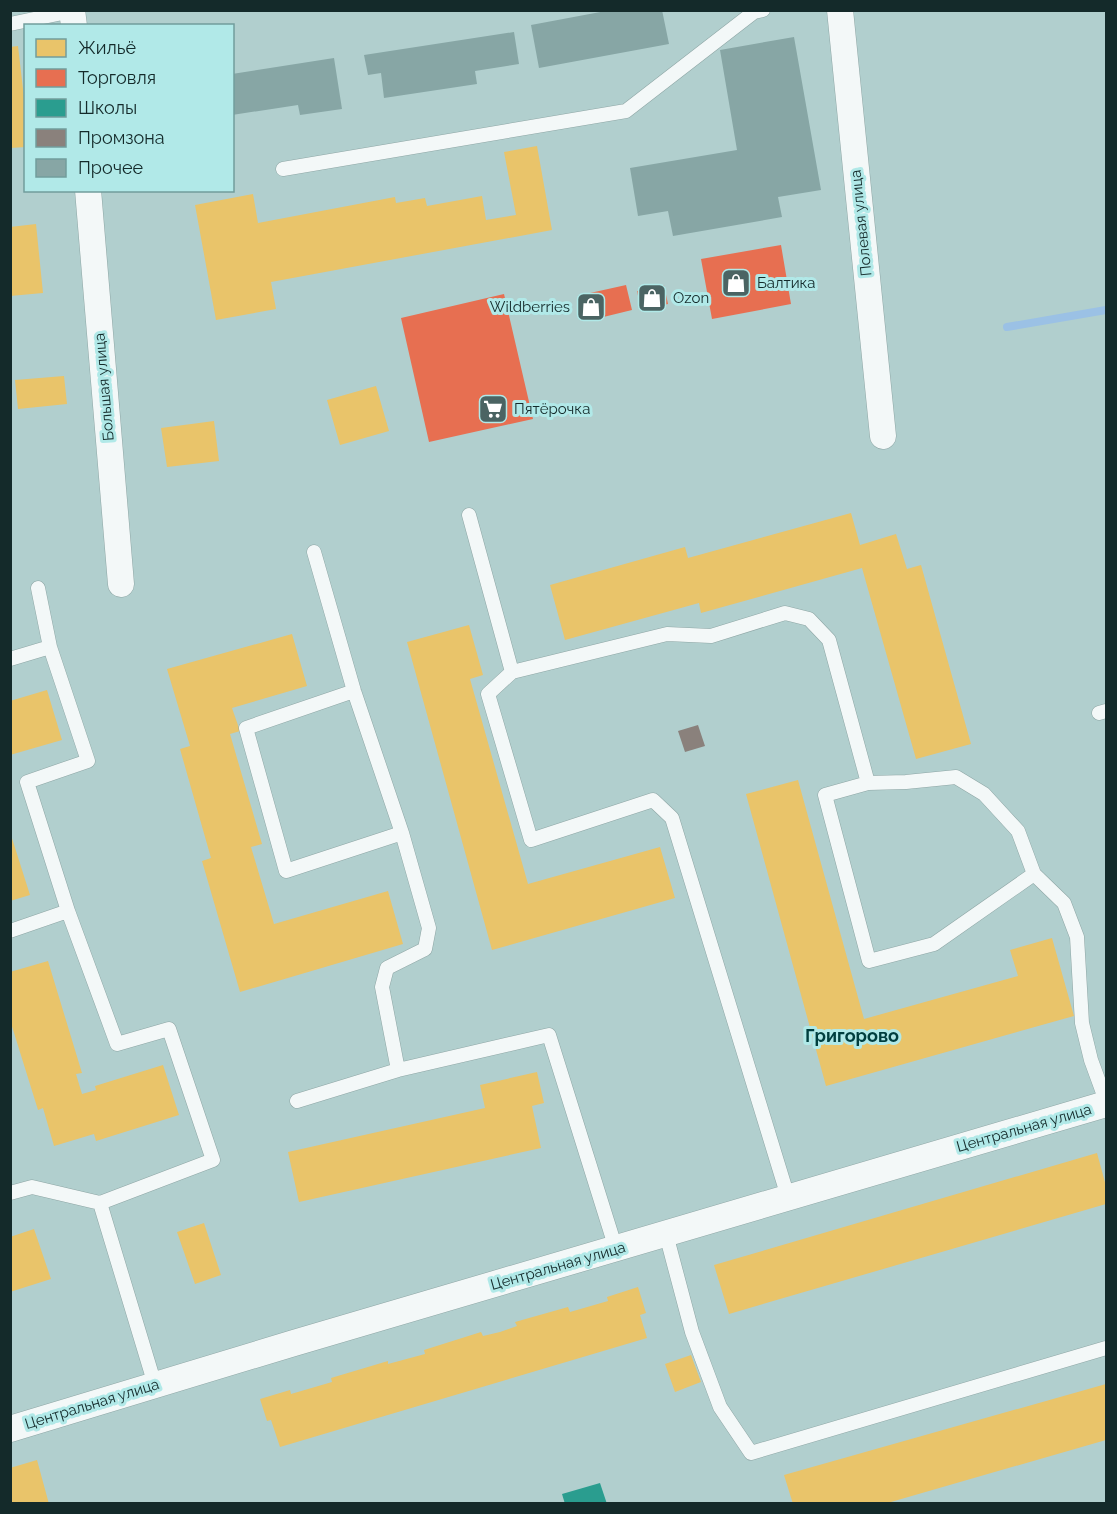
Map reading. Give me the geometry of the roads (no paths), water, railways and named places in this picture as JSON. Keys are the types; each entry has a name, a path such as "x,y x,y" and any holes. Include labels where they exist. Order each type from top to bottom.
{"street":[{"name":"Полевая улица","path":"840,10 883,436"},
{"name":"Большая улица","path":"88,192 121,584"},
{"name":"Центральная улица","path":"10,1429 1107,1103"}],"lane":[{"path":"283,169 626,111 754,12 763,10"},
{"path":"10,24 72,11"},
{"path":"469,515 512,672"},
{"path":"314,552 354,691 402,833 429,928 425,949 387,968 382,987 398,1070"},
{"path":"10,1193 32,1187 100,1203 213,1160 169,1029 117,1044 68,911 27,782 88,761 50,647 38,588"},
{"path":"788,1197 672,818 653,800 531,840 488,694 512,672 667,634 711,636 784,613 809,619 829,640 868,783"},
{"path":"10,659 50,647"},
{"path":"354,691 246,728 286,871 402,833"},
{"path":"1034,874 934,944 869,961 825,795 868,783 956,777 984,794 1018,831 1034,874 1064,903 1077,937 1082,1023 1090,1060 1107,1103"},
{"path":"10,931 68,911"},
{"path":"297,1101 398,1070 549,1035 616,1249"},
{"path":"100,1203 154,1385"},
{"path":"666,1234 692,1332 720,1407 751,1453 1107,1348"}],"waterway":[{"path":"1007,327 1106,310"}],"place":[{"name":"Балтика","path":"736,283"},
{"name":"Ozon","path":"652,298"},
{"name":"Wildberries","path":"591,307"},
{"name":"Пятёрочка","path":"493,409"}],"district":[{"name":"Григорово","path":"852,1036"}]}
